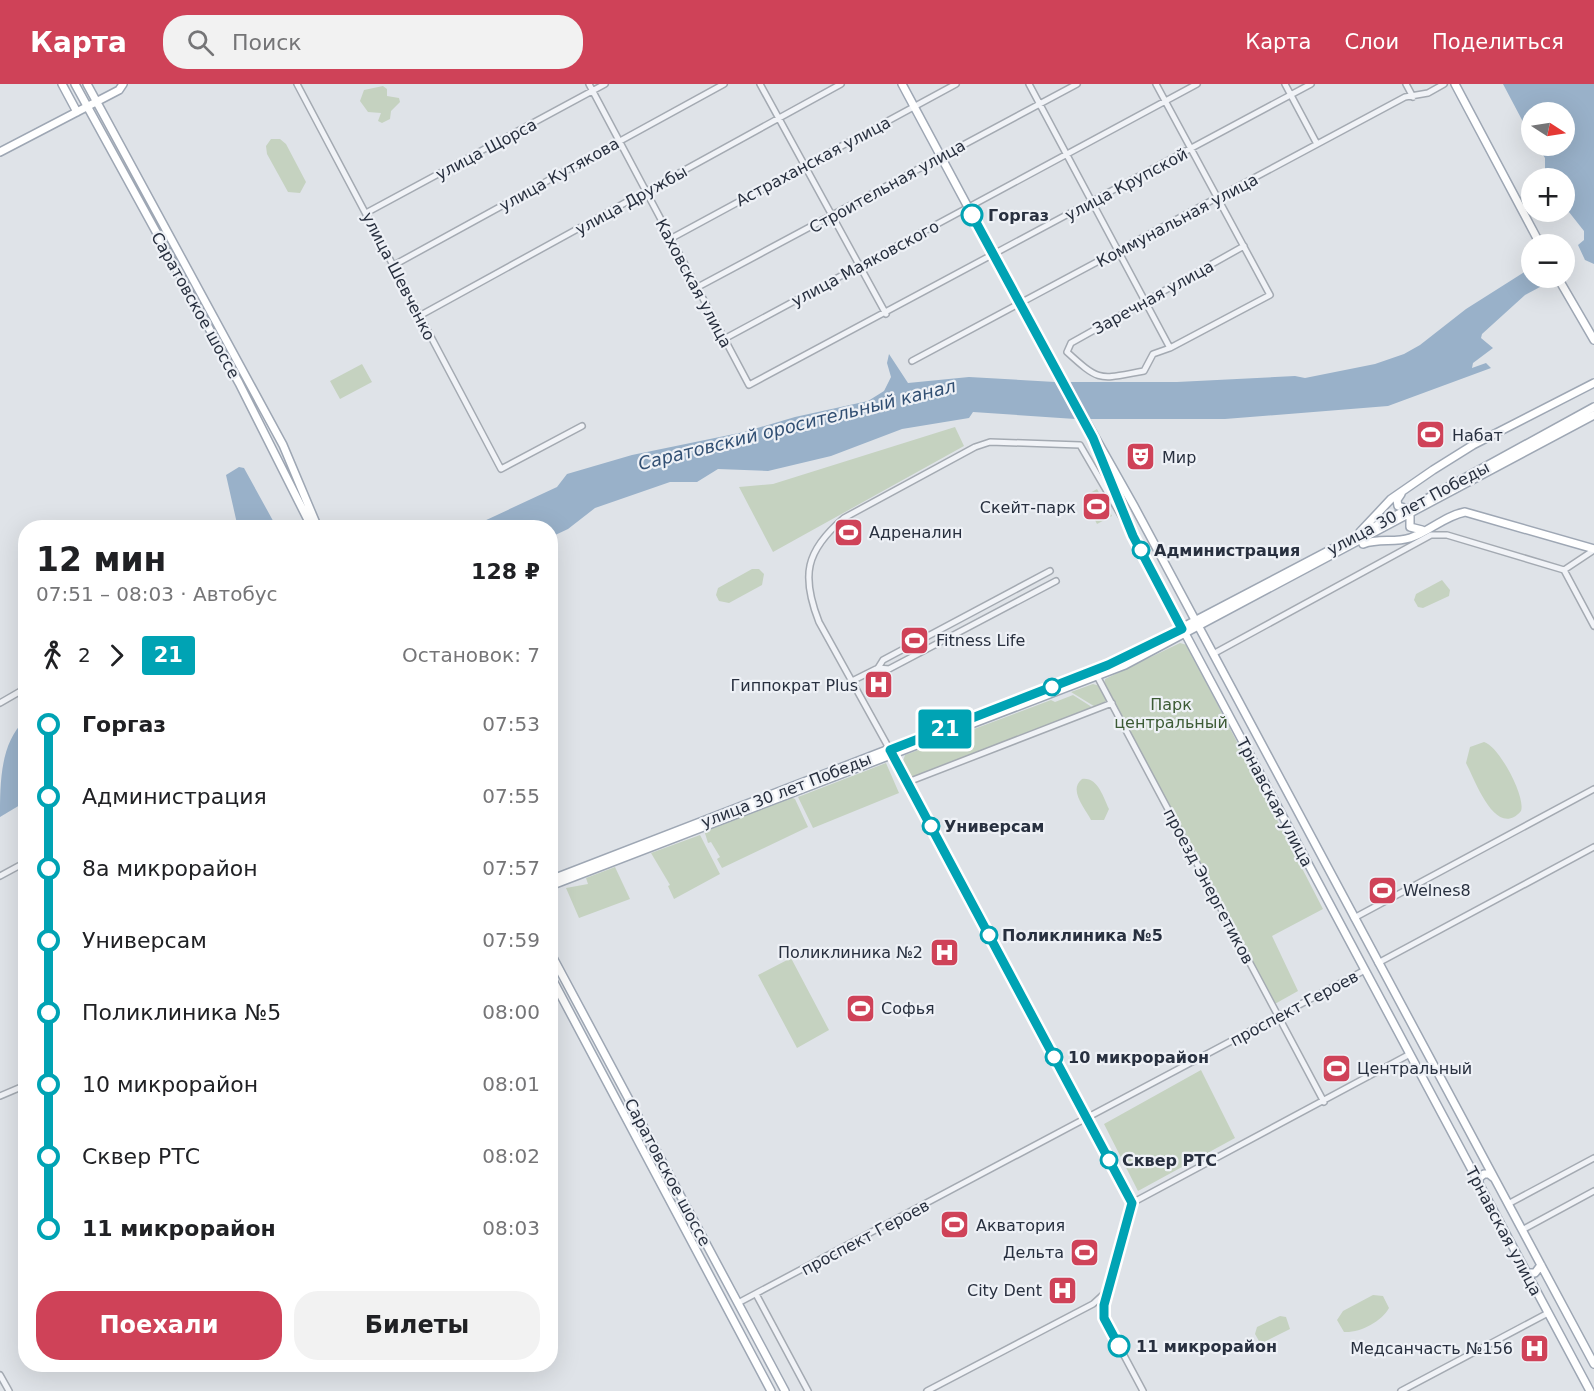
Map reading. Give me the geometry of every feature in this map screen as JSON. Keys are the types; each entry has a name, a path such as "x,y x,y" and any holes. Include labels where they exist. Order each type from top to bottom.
{"main road":[{"path":"62,84 77,112"},
{"name":"Саратовское шоссе","path":"75,84 238,381 308,520"},
{"name":"Саратовское шоссе","path":"87,84 283,445 315,520"},
{"path":"0,152 118,90 123,84"},
{"path":"902,84 1093,438"},
{"path":"1455,84 1535,234"},
{"path":"1564,288 1594,340"},
{"name":"улица 30 лет Победы","path":"1351,538 1383,506 1473,445 1594,383"},
{"path":"1536,442 1594,407"},
{"path":"1536,442 1594,415"},
{"name":"Трнавская улица","path":"1093,438 1133,536 1590,1391"},
{"name":"Трнавская улица","path":"1093,438 1134,506 1594,1364"},
{"name":"улица 30 лет Победы","path":"558,877 1096,673 1184,632 1351,538 1409,512 1536,442"},
{"path":"286,475 291,479 296,475"},
{"path":"1403,491 1397,503 1400,508 1409,512"},
{"path":"1123,512 1134,506"},
{"path":"1409,512 1410,527 1415,530 1424,530"},
{"path":"1196,624 1329,558 1409,512"},
{"name":"улица 30 лет Победы","path":"1329,558 1372,541 1403,539 1458,513 1472,512 1594,550"},
{"path":"1212,685 1218,676 1226,679"},
{"path":"1225,709 1233,709 1239,704"},
{"path":"558,883 892,752"},
{"path":"1333,910 1341,911 1346,904"},
{"name":"проспект Героев","path":"1365,970 1378,963"},
{"name":"Саратовское шоссе","path":"558,967 785,1391"},
{"name":"Саратовское шоссе","path":"558,990 771,1391"},
{"path":"1390,1017 1395,1011 1404,1011"},
{"path":"586,1042 595,1036"},
{"path":"1471,1168 1480,1169 1485,1161"},
{"path":"1479,1184 1479,1178 1484,1174 1489,1174 1494,1178"},
{"path":"704,1265 715,1259"},
{"path":"1527,1273 1535,1273 1541,1265"},
{"path":"1533,1284 1538,1277 1546,1275"},
{"path":"754,1359 765,1353"}],"street":[{"name":"улица Шевченко","path":"297,84 501,469 582,426"},
{"name":"Каховская улица","path":"589,84 749,385"},
{"name":"улица Щорса","path":"366,213 605,84"},
{"name":"улица Кутякова","path":"394,265 724,84"},
{"path":"760,84 886,314"},
{"name":"улица Дружбы","path":"421,315 841,84"},
{"name":"Астраханская улица","path":"670,239 956,84"},
{"path":"1029,84 1170,348 1270,295 1156,84"},
{"name":"Строительная улица","path":"696,288 1077,84"},
{"name":"улица Маяковского","path":"724,339 1197,84"},
{"path":"1285,84 1317,144"},
{"name":"улица Крупской","path":"749,385 886,314 1311,84"},
{"path":"1406,84 1413,97"},
{"name":"Коммунальная улица","path":"912,361 1405,97 1428,93 1444,84"},
{"name":"Заречная улица","path":"1170,348 1153,354 1144,371 1105,378 1086,371 1067,352 1071,343 1244,246"},
{"path":"1104,1318 1106,1292 1132,1203 892,752 819,622 810,599 807,577 819,544 844,518 975,447 990,442 1080,445 1133,536"},
{"path":"1106,491 1112,492 1114,487"},
{"path":"1213,654 1412,543 1435,534 1564,570 1594,626"},
{"path":"1564,570 1594,550"},
{"path":"852,681 878,668 884,660 1050,571"},
{"path":"878,668 889,669 1056,581"},
{"name":"проезд Энергетиков","path":"1096,673 1324,1102"},
{"path":"0,703 18,692"},
{"path":"908,782 1112,704"},
{"path":"1354,918 1594,789"},
{"name":"проспект Героев","path":"1378,963 1594,847"},
{"path":"0,876 18,866"},
{"name":"проспект Героев","path":"738,1303 1365,970"},
{"path":"1132,1203 1410,1054"},
{"path":"0,1096 18,1088"},
{"path":"1508,1204 1594,1158"},
{"path":"1522,1230 1594,1191"},
{"path":"927,1391 1098,1301 1106,1292"},
{"path":"756,1294 808,1391"},
{"path":"1087,1306 1096,1309 1104,1318 1143,1391"},
{"path":"1401,1391 1548,1313"},
{"path":"0,1375 9,1391"}],"green space":[{"path":"383,86 387,89 387,96 399,98 400,102 391,111 390,119 382,123 378,121 381,113 368,112 360,101 364,90"},
{"path":"271,139 280,139 286,144 306,182 300,193 288,192 267,154 266,146"},
{"path":"362,364 372,382 340,399 330,381"},
{"path":"955,427 964,446 773,552 739,487 773,484"},
{"name":"Скейт-парк","path":"1097,489 1112,516 1097,524 1083,497"},
{"path":"752,569 759,569 764,574 762,585 729,603 719,601 716,595 718,588"},
{"path":"1442,580 1450,590 1449,596 1423,608 1418,607 1414,600 1416,594"},
{"name":"Парк центральный","path":"1180,643 1187,645 1323,909 1272,936 1298,991 1273,1005 1104,685 1105,679"},
{"path":"1093,684 1100,686 1107,700 1097,708 1071,692"},
{"path":"1073,695 1095,709 912,779 903,761 905,755 1051,700 1055,702"},
{"path":"1484,742 1497,752 1515,784 1521,811 1512,818 1503,818 1495,813 1481,793 1466,763 1470,747"},
{"path":"886,763 899,793 813,828 798,797"},
{"path":"1082,779 1088,779 1096,784 1102,794 1109,809 1104,820 1091,820 1082,805 1077,788"},
{"path":"791,797 795,799 808,827 722,868 717,859 720,857 711,842 708,843 704,830"},
{"path":"700,835 720,874 674,899 668,886 670,885 651,853"},
{"path":"615,867 630,899 579,918 566,888 588,884 586,878"},
{"path":"791,958 829,1030 797,1048 758,975"},
{"path":"1201,1070 1235,1138 1138,1191 1104,1124"},
{"path":"1373,1295 1383,1296 1389,1308 1375,1322 1363,1329 1344,1332 1337,1320 1343,1311"},
{"path":"1280,1316 1286,1317 1290,1329 1264,1342 1259,1341 1255,1334 1257,1327"}],"water":[{"path":"1503,84 1594,84 1594,264 1585,260 1578,245 1584,240 1584,231 1575,220 1575,168 1545,168 1544,156 1575,156 1575,102 1521,102 1521,118"},
{"name":"Саратовский оросительный канал","path":"1521,274 1521,288 1538,288 1525,295 1482,334 1481,338 1493,348 1473,363 1472,368 1486,363 1491,368 1388,406 1225,419 1075,419 973,412 969,418 902,429 831,456 768,471 718,469 697,482 670,482 595,508 568,529 558,534 558,520 486,520 557,487 567,474 632,455 744,432 795,417 868,401 884,391 891,377 887,363 889,354 908,383 969,377 1055,382 1177,382 1295,376 1305,378 1375,364 1404,354 1420,345 1466,309"},
{"path":"239,467 244,468 273,520 236,520 226,475"},
{"path":"17,729 18,806 0,817 3,765 6,752"}],"bus line":[{"name":"21","path":"972,215 1093,438 1133,536 1182,629 1108,665 890,750 1132,1203 1104,1305 1104,1318 1119,1346"}],"place":[{"name":"Горгаз","path":"972,215"},
{"name":"Набат","path":"1431,435"},
{"name":"Мир","path":"1141,457"},
{"name":"Скейт-парк","path":"1097,507"},
{"name":"Адреналин","path":"848,532"},
{"name":"Администрация","path":"1141,550"},
{"name":"Fitness Life","path":"915,640"},
{"name":"Гиппократ Plus","path":"879,685"},
{"name":"Универсам","path":"931,826"},
{"name":"Welnes8","path":"1382,890"},
{"name":"Поликлиника №5","path":"989,935"},
{"name":"Поликлиника №2","path":"944,952"},
{"name":"Софья","path":"860,1008"},
{"name":"10 микрорайон","path":"1054,1057"},
{"name":"Центральный","path":"1336,1068"},
{"name":"Сквер РТС","path":"1109,1160"},
{"name":"Акватория","path":"955,1225"},
{"name":"Дельта","path":"1085,1252"},
{"name":"City Dent","path":"1063,1290"},
{"name":"11 микрорайон","path":"1119,1346"},
{"name":"Медсанчасть №156","path":"1534,1348"}]}
